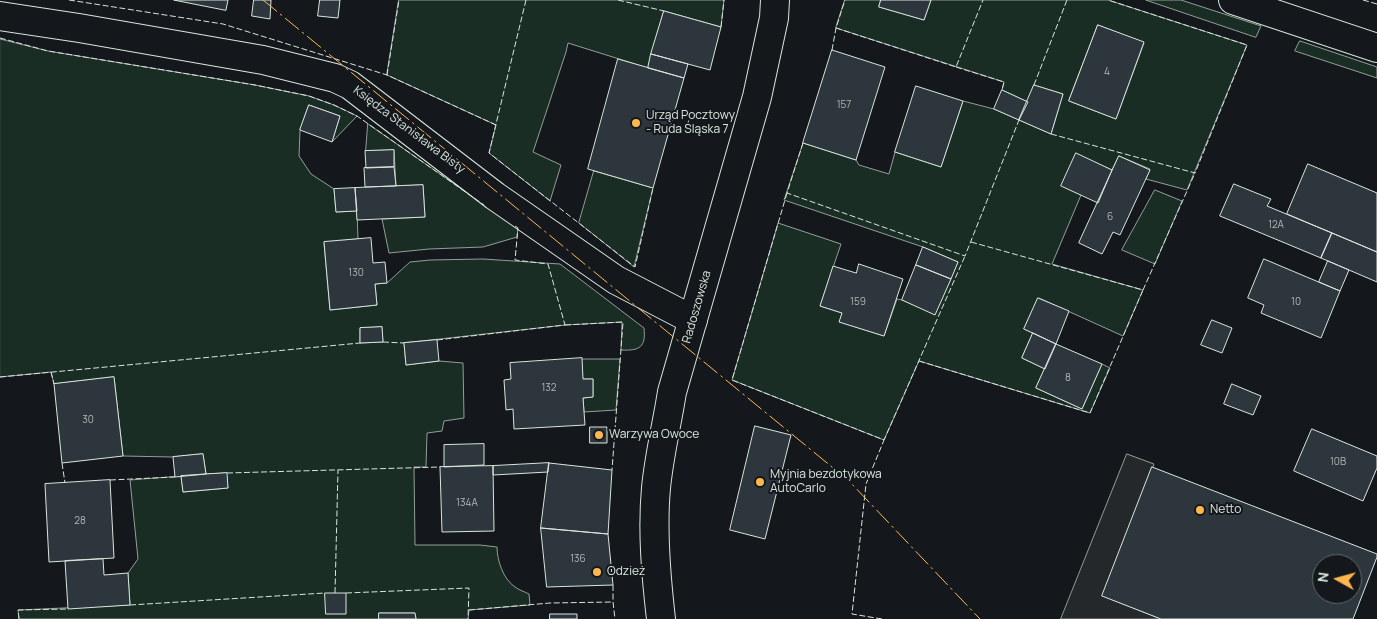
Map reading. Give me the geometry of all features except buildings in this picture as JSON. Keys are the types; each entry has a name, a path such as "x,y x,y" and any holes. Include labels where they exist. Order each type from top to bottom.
{"street":[{"name":"Radoszowska","path":"661,619 655,540 656,488 672,392 757,97 774,18 775,0"},
{"path":"1233,0 1377,48"},
{"name":"Księdza Stanisława Bisty","path":"0,16 263,60 342,81 350,85 495,196 616,280 693,320"}],"green space":[{"path":"399,0 724,0 721,27 664,11 648,68 568,43 533,152 561,165 550,201 489,153 496,125 387,75"},
{"path":"845,0 881,0 879,7 924,20 931,0 1108,0 1247,45 1187,190 1146,179 1150,169 1119,156 1112,170 1076,154 1081,195 1052,264 1143,290 1123,336 1039,298 1024,329 1033,333 1022,358 1045,369 1036,388 1082,409 1102,364 1110,368 1090,413 919,361 884,440 732,380 778,223 841,244 820,306 842,313 840,322 884,336 897,299 935,314 958,262 923,247 784,200 803,143 856,160 859,165 889,174 895,152 941,167 963,101 994,109 1051,134 1063,94 1034,85 1028,102 1002,90 1004,82 836,28","holes":["1098,25 1144,43 1116,119 1069,101"]},
{"path":"1146,0 1181,0 1261,26 1256,37"},
{"path":"0,39 48,51 255,85 309,96 357,116 332,142 340,116 309,105 300,131 299,156 311,174 334,189 336,212 357,211 358,239 324,243 330,310 377,305 375,284 387,283 410,262 483,259 560,264 644,328 643,344 633,350 621,350 622,322 565,325 404,343 406,365 439,361 463,363 464,418 444,421 442,431 427,433 426,467 414,467 415,545 480,545 497,547 498,558 507,579 511,584 529,594 530,605 469,610 468,619 416,619 415,613 379,613 379,619 19,619 18,610 130,605 128,573 138,559 130,480 181,476 183,492 228,488 226,473 206,474 203,454 173,457 123,456 114,377 54,384 51,372 0,377","holes":["382,327 383,342 360,343 360,329"]},
{"path":"1300,41 1377,67 1377,78 1295,51"},
{"path":"368,124 518,228 517,237 483,247 389,253 382,219 425,217 423,185 396,186 394,150 366,151"},
{"path":"594,171 653,188 634,267 579,223"},
{"path":"1155,190 1182,201 1155,264 1122,250"},
{"path":"582,359 620,359 616,410 584,412 583,398 593,397 593,379 583,379"}],"shaded area":[{"path":"1127,454 1154,464 1103,596 1161,619 1061,619"}],"fence":[{"path":"69,0 223,24 387,75 496,125"},
{"path":"387,75 399,0"},
{"path":"526,0 489,153 635,267 653,188"},
{"path":"618,0 664,11"},
{"path":"721,27 724,0"},
{"path":"832,50 836,28 845,0"},
{"path":"836,28 956,67 983,0"},
{"path":"1034,85 1067,0"},
{"path":"1051,134 1195,173 1247,45 1108,0"},
{"path":"1363,0 1377,4"},
{"path":"0,38 48,51 255,85 309,96 357,116 484,205"},
{"path":"956,67 1004,82 1002,90"},
{"path":"803,143 787,193 965,256 1019,120"},
{"path":"971,242 1143,290 1195,173"},
{"path":"787,193 732,380 884,440 965,256"},
{"path":"437,340 565,325 548,264 515,260 518,228 515,226"},
{"path":"919,361 1090,413 1143,290"},
{"path":"565,325 623,322 612,470"},
{"path":"383,342 404,343"},
{"path":"0,377 360,343"},
{"path":"51,372 54,384"},
{"path":"882,619 852,614 866,484 884,440"},
{"path":"62,463 65,483"},
{"path":"227,473 440,467"},
{"path":"335,593 338,470"},
{"path":"110,480 175,477"},
{"path":"613,585 615,619"},
{"path":"346,593 469,588 468,619"},
{"path":"130,605 325,593"},
{"path":"469,610 550,603 613,602"},
{"path":"19,619 18,610 68,609"}],"power":[{"path":"263,0 849,481 980,619"}],"place":[{"name":"Urząd Pocztowy - Ruda Śląska 7","path":"636,123"},
{"name":"Warzywa Owoce","path":"599,435"},
{"name":"Myjnia bezdotykowa AutoCarlo","path":"760,482"},
{"name":"Netto","path":"1200,510"},
{"name":"Odzież","path":"597,572"}]}
